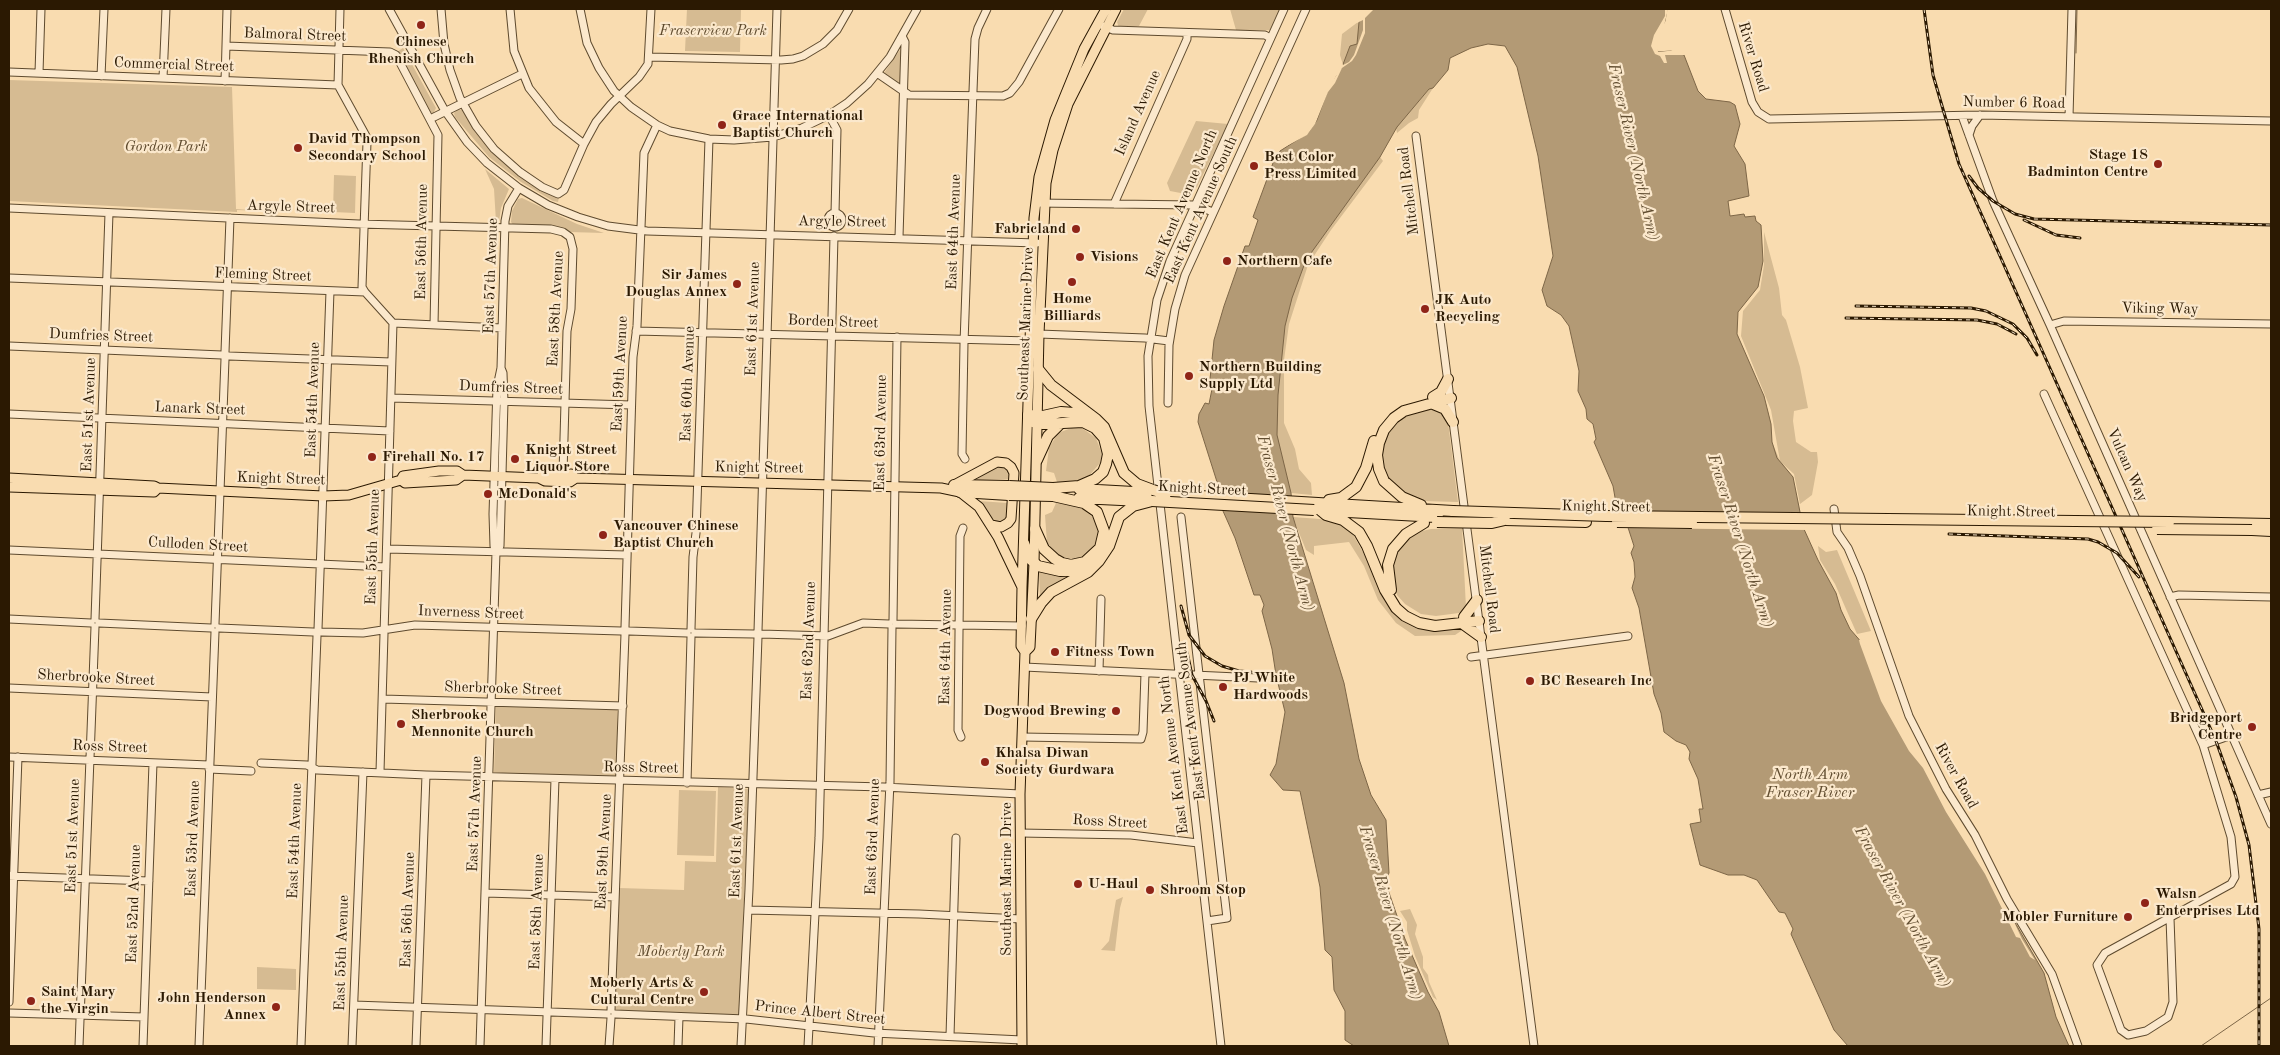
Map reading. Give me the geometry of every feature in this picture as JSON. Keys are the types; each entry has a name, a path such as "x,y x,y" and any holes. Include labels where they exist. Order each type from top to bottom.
{"highway":[{"path":"1031,619 1051,592 1088,572 1099,561 1109,546 1119,517 1152,495 1124,473 1108,433 1096,420 1051,385 1038,369"},
{"path":"1438,514 1409,502 1395,492 1384,480 1379,469 1378,455 1384,430 1394,418 1404,411 1433,401 1441,392 1448,379"},
{"path":"1451,398 1407,404 1392,412 1378,430 1366,468 1356,487 1341,498 1327,500 1317,506 1326,515 1343,520 1359,532 1386,590 1396,608 1405,616 1419,623 1435,626 1479,618"},
{"path":"1433,401 1445,409 1453,422"},
{"path":"1032,419 1062,412 1088,414"},
{"path":"1032,419 1060,424 1074,421 1090,424 1104,438 1108,454 1103,472 1095,479 1079,486 1053,492"},
{"path":"1037,460 1048,436 1060,424"},
{"name":"Knight Street","path":"957,489 1152,495 1438,514 1492,523 1505,520 2252,527 2269,525"},
{"path":"1036,529 1044,549 1062,563 1085,562 1100,548 1104,531 1097,512 1084,503 1053,492"},
{"name":"Knight Street","path":"1152,495 1166,494 1317,506 1372,514 1438,514 1449,511 2252,527"},
{"path":"1372,514 1394,521 1424,523"},
{"path":"1438,514 1406,534 1393,549 1388,565 1388,580 1391,591 1405,610 1422,618 1463,620 1481,638"},
{"path":"1024,543 1034,563 1046,568 1068,572 1092,566"},
{"path":"1463,620 1477,600"}],"main road":[{"name":"Southeast Marine Drive","path":"1102,25 1106,9"},
{"name":"Southeast Marine Drive","path":"1022,1043 1020,794 1024,667 1025,652 1030,646 1036,529 1037,460 1032,419 1030,328 1040,203 1045,150 1055,120 1084,49 1116,9"},
{"name":"Southeast Marine Drive","path":"1025,652 1021,646 1022,588 1032,419 1038,369 1038,243"},
{"path":"991,525 1001,527 1012,519 1014,473 1006,463 997,462 957,489 979,507 991,525 1022,588"},
{"name":"Knight Street","path":"9,487 154,486 158,488 323,496 349,495 401,480 404,476 422,472 457,471 463,475 539,478 545,481 570,482 576,478 957,489"},
{"name":"Knight Street","path":"539,478 545,474 571,474 576,478"},
{"name":"Knight Street","path":"9,478 100,487"}],"street":[{"path":"39,73 41,9"},
{"path":"101,76 104,9"},
{"path":"163,78 166,9"},
{"path":"224,81 227,9"},
{"path":"340,9 338,85 366,136 362,287 393,323 502,328"},
{"name":"Argyle Street","path":"389,9 445,111 477,153 519,188 543,202 578,217 608,226 641,231 899,237 1038,243"},
{"path":"441,9 444,44 450,70 463,103 476,126 502,157 530,180 554,193 560,193 596,122 645,70 649,57 651,9"},
{"path":"510,9 511,33 522,74 534,95 552,118 584,144"},
{"path":"580,9 587,43 598,68 619,96 642,116 657,125 681,134 709,139 734,140 773,137 802,128 829,115 857,95 877,74 917,9"},
{"name":"East 61st Avenue","path":"741,1046 753,784 777,9"},
{"path":"649,57 776,60 798,58 818,48 837,30 849,9"},
{"name":"East 64th Avenue","path":"965,459 962,454 964,339 972,97 976,39 978,28 987,9"},
{"path":"877,74 904,93 972,97 997,97 1010,93 1019,82 1059,9"},
{"name":"East Kent Avenue North","path":"1221,1046 1149,406 1149,338 1162,280 1194,205 1284,9"},
{"name":"East Kent Avenue South","path":"1168,403 1169,341 1185,275 1306,9"},
{"name":"River Road","path":"1725,9 1746,84 1758,112"},
{"path":"2069,117 2072,9"},
{"path":"1102,25 1113,30 1265,36 1270,38"},
{"name":"Island Avenue","path":"1114,204 1187,39 1187,33"},
{"path":"899,237 905,42 902,36"},
{"name":"Balmoral Street","path":"226,46 393,52"},
{"name":"East 56th Avenue","path":"393,52 438,135 434,325"},
{"name":"Commercial Street","path":"9,72 338,85"},
{"path":"430,119 522,74"},
{"name":"Number 6 Road","path":"1758,112 1769,119 1776,120 1980,116 2271,121"},
{"path":"829,115 837,130 835,213"},
{"name":"Vulcan Way","path":"1962,116 1993,201 2050,325 2271,824"},
{"path":"1969,135 1972,126 1980,116"},
{"name":"East 59th Avenue","path":"609,1046 621,781 633,357 636,332 644,153 657,125"},
{"name":"Mitchell Road","path":"1416,136 1534,1046"},
{"name":"East 60th Avenue","path":"687,783 709,139"},
{"name":"East 57th Avenue","path":"480,1046 496,552 500,546 498,476 500,402 498,373 501,368 505,228 508,206 519,188"},
{"path":"1040,203 1194,205 1213,212"},
{"name":"Argyle Street","path":"9,208 364,224 556,230 570,237"},
{"name":"East 51st Avenue","path":"79,1046 109,213"},
{"name":"East 53rd Avenue","path":"199,1046 230,218"},
{"name":"East 62nd Avenue","path":"808,1046 819,838 830,335 834,236"},
{"name":"East 58th Avenue","path":"563,474 573,249 570,237"},
{"name":"Fleming Street","path":"9,278 365,292"},
{"name":"East 54th Avenue","path":"301,1046 330,292"},
{"name":"Viking Way","path":"2050,325 2064,321 2271,324"},
{"name":"East 55th Avenue","path":"380,772 393,323"},
{"path":"1030,328 1039,334 1149,338 1169,341"},
{"name":"Borden Street","path":"636,332 703,332 1030,341"},
{"name":"East 63rd Avenue","path":"878,1046 890,787 897,337"},
{"name":"Dumfries Street","path":"9,346 391,362"},
{"path":"2044,394 2203,745 2231,837 2235,877 2231,884 2105,953 2097,965 2121,1030 2128,1035 2146,1031 2168,1017 2173,1002 2170,918"},
{"name":"Dumfries Street","path":"391,398 631,405"},
{"name":"Lanark Street","path":"9,414 390,431"},
{"name":"River Road","path":"1834,509 1837,532 1848,548 1860,576 1909,716 1946,789 1975,835 2006,899 2052,974 2078,1046"},
{"name":"East Kent Avenue South","path":"1180,517 1204,707 1226,918 1207,921"},
{"name":"East 64th Avenue","path":"961,737 958,730 960,536 963,528"},
{"path":"387,549 627,555"},
{"name":"Culloden Street","path":"9,550 386,566"},
{"path":"2170,597 2179,595 2271,597"},
{"path":"1099,671 1101,598"},
{"name":"Inverness Street","path":"9,619 362,633 415,625 823,636 833,635 862,624 1022,628"},
{"path":"1471,657 1628,636"},
{"path":"1024,667 1258,678"},
{"path":"1022,737 1141,739 1143,732 1145,673"},
{"name":"Sherbrooke Street","path":"9,688 212,697"},
{"name":"Sherbrooke Street","path":"383,699 623,706"},
{"path":"2203,745 2232,735"},
{"name":"Ross Street","path":"9,757 154,763 251,771"},
{"path":"9,1002 11,876 18,757"},
{"name":"East 52nd Avenue","path":"143,1046 154,763"},
{"name":"Ross Street","path":"261,764 305,765 318,770 426,775 890,787 1020,794"},
{"name":"East 55th Avenue","path":"352,1046 363,772"},
{"name":"East 56th Avenue","path":"416,1046 426,775"},
{"name":"East 58th Avenue","path":"546,1046 555,779"},
{"path":"2258,795 2271,792"},
{"name":"Ross Street","path":"1020,834 1131,835 1198,843"},
{"path":"950,1036 956,838"},
{"path":"11,876 149,880"},
{"path":"486,893 615,897"},
{"path":"748,910 953,915 1021,919"},
{"name":"Prince Albert Street","path":"354,1004 742,1019 879,1033 950,1036 1022,1043"},
{"path":"9,1013 144,1017"},
{"path":"678,1046 679,1017"}],"green space":[{"name":"Fraserview Park","path":"687,9 741,9 740,52 685,51"},
{"path":"1124,9 1148,9 1139,26 1119,28 1117,22"},
{"path":"1230,9 1280,9 1271,30 1236,30"},
{"path":"1362,19 1363,30 1354,55 1343,65 1340,55 1342,34"},
{"path":"902,47 902,84 900,86 884,73"},
{"path":"403,48 436,108 433,114 429,111 397,52"},
{"name":"Gordon Park","path":"9,80 232,87 236,209 263,211 237,210 237,212 9,201"},
{"path":"1433,88 1419,110 1418,118 1397,133 1396,128 1380,157 1383,161 1331,230 1308,265 1289,324 1284,360 1284,423 1295,449 1299,469 1311,483 1312,495 1291,493 1293,517 1320,519 1340,524 1352,533 1368,561 1384,600 1393,612 1464,629 1455,635 1415,636 1396,623 1378,600 1364,566 1349,542 1314,546 1314,555 1306,550 1295,523 1288,517 1270,411 1292,282 1339,193 1429,89"},
{"path":"458,109 463,110 502,161 539,188 559,197 558,202 521,182 489,157 455,117 454,113"},
{"path":"1196,121 1228,124 1197,187 1186,194 1170,191 1167,183"},
{"path":"485,169 509,189 501,208 499,222 496,222 494,189"},
{"path":"334,175 356,176 355,213 333,212"},
{"path":"522,198 577,224 604,233 569,232 560,228 514,226 511,222 512,211 518,199"},
{"path":"1764,232 1779,288 1782,315 1786,320 1800,367 1808,408 1794,411 1793,421 1796,442 1811,452 1817,452 1818,462 1812,495 1800,504 1794,474 1783,464 1793,477 1803,527 1836,593 1841,610 1872,674 2044,973 2056,1017 2069,1046 1977,903 1736,387 1736,304 1763,261 1758,287 1738,312 1737,334 1764,396 1771,424 1772,442 1780,461 1771,410 1741,336 1743,311 1760,290 1764,265"},
{"path":"1414,410 1436,410 1442,413 1448,422 1458,502 1422,501 1410,497 1391,486 1381,458 1387,430"},
{"path":"1074,427 1082,428 1096,438 1102,454 1100,463 1089,476 1081,480 1057,482 1054,473 1046,471 1049,448 1058,433"},
{"path":"996,466 1006,468 1009,471 1009,479 976,480"},
{"path":"978,501 1008,503 1009,516 1002,523 992,521"},
{"path":"1056,503 1080,507 1094,518 1099,534 1096,543 1085,556 1077,559 1060,557 1053,552 1047,543 1045,515 1052,512"},
{"path":"1462,528 1466,608 1459,613 1436,616 1421,614 1405,604 1397,595 1392,581 1391,564 1397,549 1418,532 1431,529"},
{"path":"1818,546 1826,552 1837,550 1871,631 1857,634 1835,584 1820,560"},
{"path":"1039,570 1061,576 1078,575 1040,600"},
{"path":"496,706 617,710 617,776 494,773"},
{"name":"Moberly Park","path":"718,787 749,789 739,1014 616,1011 614,1007 618,890 619,888 684,890 685,861 716,862"},
{"path":"679,790 716,791 714,856 677,855"},
{"path":"1123,897 1115,951 1101,950 1109,941 1116,900"},
{"path":"1410,909 1417,925 1415,934 1423,957 1423,968 1428,975 1437,1000 1433,997 1415,956 1407,930 1407,922 1400,911"},
{"path":"257,967 296,969 296,990 257,989"}],"water":[{"name":"North Arm Fraser River","path":"1373,9 1667,9 1665,21 1655,40 1657,52 1671,51 1684,55 1698,91 1706,99 1730,102 1735,105 1740,124 1734,146 1745,164 1749,196 1728,201 1730,216 1744,214 1745,217 1755,216 1756,221 1761,225 1763,261 1758,287 1738,312 1737,334 1764,396 1771,424 1772,442 1777,458 1793,477 1803,527 1836,593 1841,610 1850,629 1863,644 1888,702 2044,973 2056,1017 2069,1046 1848,1046 1834,1030 1791,934 1793,929 1785,913 1779,912 1757,880 1744,875 1728,875 1700,865 1690,824 1701,822 1699,809 1703,809 1698,779 1689,759 1690,752 1686,745 1676,741 1664,732 1661,713 1654,694 1639,608 1632,588 1635,577 1631,553 1634,546 1623,512 1617,509 1613,486 1594,442 1596,439 1593,424 1587,419 1586,409 1578,391 1579,371 1569,326 1561,315 1547,306 1542,290 1553,256 1538,156 1517,67 1505,46 1488,44 1471,48 1450,58 1448,70 1397,127 1380,157 1306,260 1292,298 1285,326 1278,395 1277,435 1291,493 1293,517 1344,683 1359,759 1371,795 1386,820 1389,873 1385,881 1405,939 1428,992 1439,1012 1449,1046 1354,1046 1345,1040 1345,1011 1334,990 1332,957 1325,950 1320,887 1300,791 1283,790 1270,775 1276,764 1285,712 1262,611 1264,605 1260,595 1254,595 1235,538 1215,493 1218,485 1198,422 1199,414 1205,403 1209,404 1212,389 1209,389 1214,340 1245,246 1249,246 1258,220 1253,217 1273,163 1280,151 1308,133 1317,120 1327,92 1342,67 1350,46 1357,44 1359,22"}],"pier":[{"path":"1370,9 1374,9 1365,18 1365,33 1356,55 1352,61 1342,68 1335,83 1328,92 1315,124 1307,135 1281,149 1307,131 1312,124 1325,91 1336,76 1341,61 1343,65 1349,62 1354,55 1363,30 1363,20 1357,23 1357,20"},
{"path":"1665,9 1668,9 1664,26 1657,42 1658,52 1677,50 1686,55 1665,55 1667,63 1664,63 1660,56 1655,54 1651,46 1654,35 1665,16"},
{"path":"1620,514 1802,514 1807,530 1625,528"},
{"path":"1862,639 1890,701 1995,881 2022,939 2035,960 2030,957 2020,938 2016,937 1985,874 1946,812 1923,768 1909,751 1881,701 1860,644 1859,640"}],"waterway":[{"path":"2076,53 2077,9"},
{"path":"2201,1046 2271,998"}],"railway":[{"path":"1924,9 1933,75 1959,164 2216,741 2236,797 2249,845 2259,929 2259,1046"},
{"path":"1969,176 1978,188 1993,201 2015,214 2034,219 2271,225"},
{"path":"2024,220 2056,235 2080,238"},
{"path":"1856,306 1971,308 1986,311 2013,324 2027,338 2037,355"},
{"path":"1846,318 1977,320 1997,324 2016,334"},
{"path":"1949,534 2088,539 2098,542 2117,553 2139,577"},
{"path":"1181,606 1189,635 1205,656 1222,666 1251,672"},
{"path":"1187,652 1192,675 1214,721"}],"place":[{"name":"Chinese Rhenish Church","path":"421,25"},
{"name":"Grace International Baptist Church","path":"722,125"},
{"name":"David Thompson Secondary School","path":"298,148"},
{"name":"Stage 18 Badminton Centre","path":"2158,164"},
{"name":"Best Color Press Limited","path":"1254,166"},
{"name":"Fabricland","path":"1076,229"},
{"name":"Visions","path":"1080,257"},
{"name":"Northern Cafe","path":"1227,261"},
{"name":"Home Billiards","path":"1072,282"},
{"name":"Sir James Douglas Annex","path":"737,284"},
{"name":"JK Auto Recycling","path":"1425,309"},
{"name":"Northern Building Supply Ltd","path":"1189,376"},
{"name":"Firehall No. 17","path":"372,457"},
{"name":"Knight Street Liquor Store","path":"515,459"},
{"name":"McDonald's","path":"488,494"},
{"name":"Vancouver Chinese Baptist Church","path":"603,535"},
{"name":"Fitness Town","path":"1055,652"},
{"name":"BC Research Inc","path":"1530,681"},
{"name":"PJ White Hardwoods","path":"1223,687"},
{"name":"Dogwood Brewing","path":"1116,711"},
{"name":"Sherbrooke Mennonite Church","path":"401,724"},
{"name":"Bridgeport Centre","path":"2252,727"},
{"name":"Khalsa Diwan Society Gurdwara","path":"985,762"},
{"name":"U-Haul","path":"1078,884"},
{"name":"Shroom Stop","path":"1150,890"},
{"name":"Walsn Enterprises Ltd","path":"2145,903"},
{"name":"Mobler Furniture","path":"2128,917"},
{"name":"Moberly Arts & Cultural Centre","path":"704,992"},
{"name":"Saint Mary the Virgin","path":"31,1001"},
{"name":"John Henderson Annex","path":"276,1007"}],"water label":[{"name":"Fraser River (North Arm)","path":"1633,152"},
{"name":"Fraser River (North Arm)","path":"1285,523"},
{"name":"Fraser River (North Arm)","path":"1740,541"},
{"name":"Fraser River (North Arm)","path":"1902,907"},
{"name":"Fraser River (North Arm)","path":"1390,913"}]}
